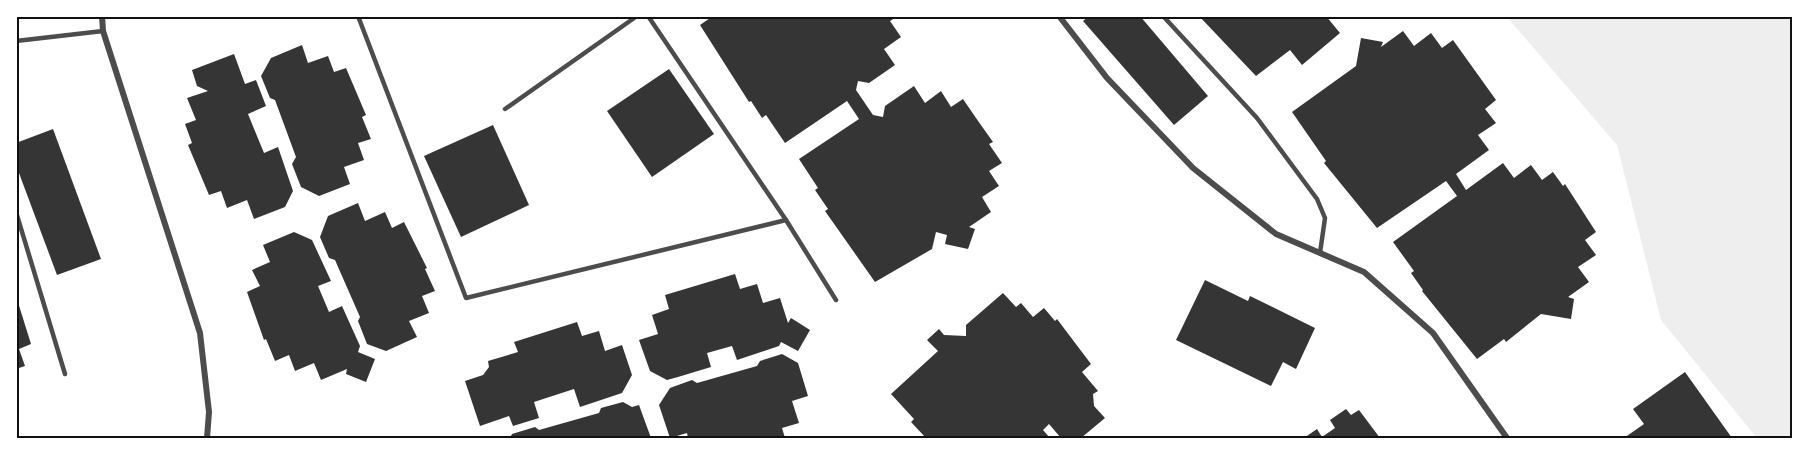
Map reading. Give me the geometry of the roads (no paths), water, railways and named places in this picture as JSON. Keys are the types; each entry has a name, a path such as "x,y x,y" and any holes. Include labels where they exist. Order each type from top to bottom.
{"street":[{"path":"102,16 103,31 200,333 209,412 207,438"},
{"path":"1059,16 1107,78 1192,168 1276,234 1364,272 1433,333 1507,438"}],"lane":[{"path":"358,16 466,297 786,220"},
{"path":"505,109 637,16"},
{"path":"648,16 786,220 836,300"},
{"path":"1163,16 1257,118 1317,199 1325,218 1320,253"},
{"path":"16,41 103,31"},
{"path":"16,212 65,374"}]}
